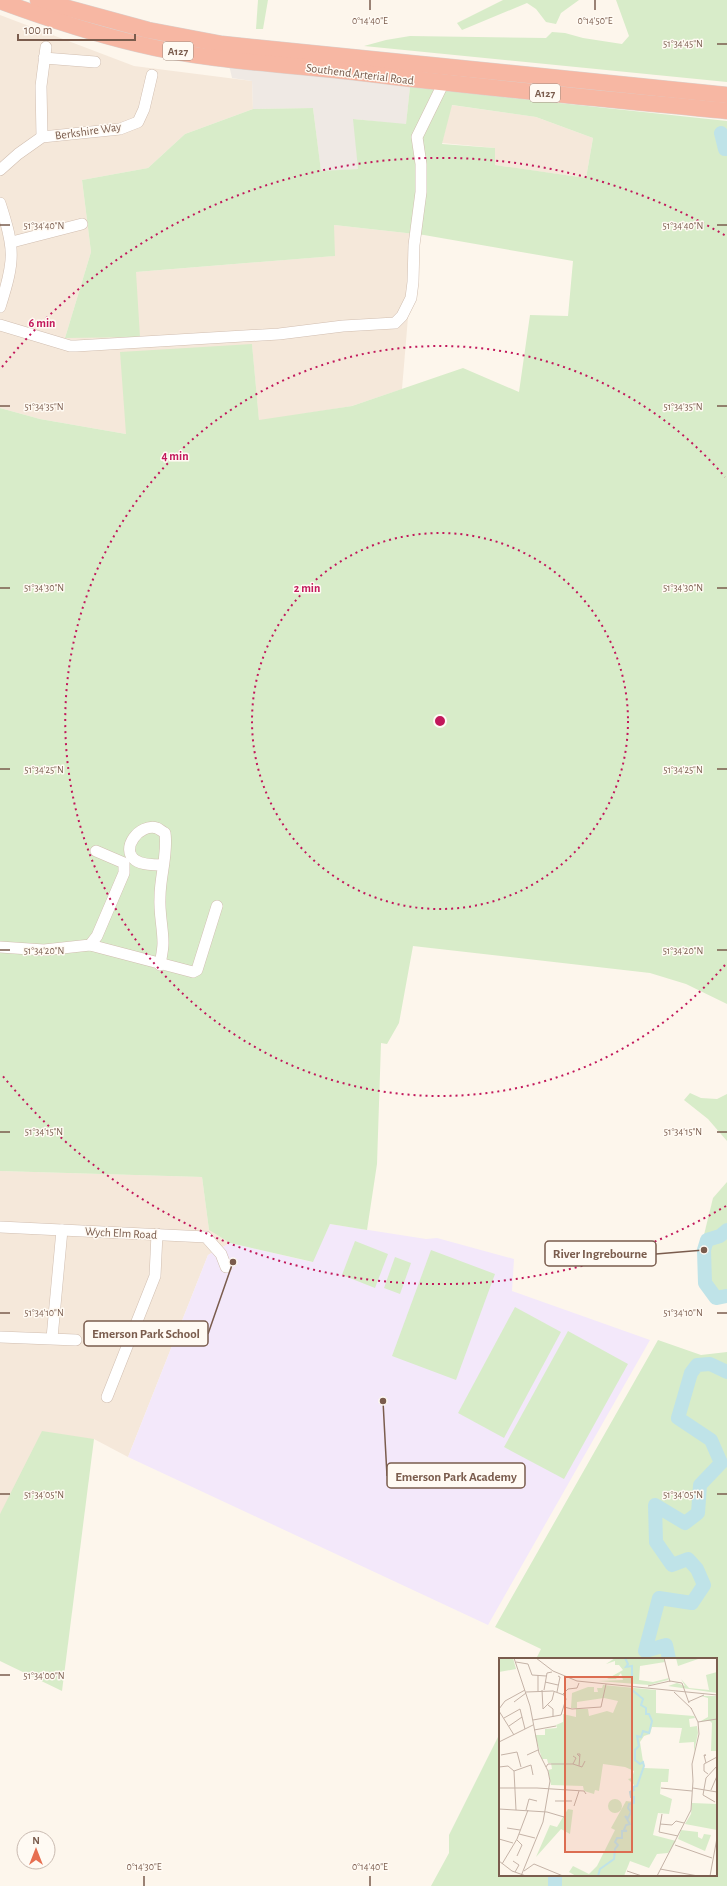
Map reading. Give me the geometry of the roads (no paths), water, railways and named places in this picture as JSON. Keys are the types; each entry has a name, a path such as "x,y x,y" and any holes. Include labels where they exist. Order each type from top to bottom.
{"highway":[{"name":"Southend Arterial Road","path":"38,0 148,30 222,44 727,95"},
{"name":"Southend Arterial Road","path":"0,2 65,25 139,45 214,57 443,84 727,111"}],"street":[{"path":"42,138 41,86 45,52 95,62"},
{"name":"Berkshire Way","path":"0,170 18,154 42,138 120,129 138,122 144,109 152,75"},
{"path":"0,325 70,346 76,346 279,334 343,326 395,323 402,316 411,298 413,282 414,245 421,192 421,164 417,137 443,84"},
{"path":"0,202 12,242 11,270 0,307"},
{"path":"12,242 82,224"},
{"path":"90,945 97,936 124,873 124,863 96,851"},
{"path":"160,965 163,945 160,899 163,866"},
{"path":"0,947 44,950 90,945 160,965 193,972 197,970 217,906"},
{"name":"Wych Elm Road","path":"0,1227 206,1237 221,1254 226,1267"},
{"path":"52,1338 62,1230"},
{"path":"108,1397 155,1276 156,1234"},
{"path":"0,1337 76,1340"}],"waterway":[{"path":"721,133 725,149 727,149"},
{"path":"727,1230 720,1236 707,1240 704,1250 705,1283 716,1298 727,1296"},
{"path":"669,1658 666,1645 645,1651 659,1598 692,1603 704,1585 697,1569 688,1559 672,1565 656,1542 655,1505 685,1523 698,1513 700,1485 721,1463 711,1440 678,1418 691,1373 697,1365 710,1364 727,1372"},
{"path":"555,1876 555,1886"}],"place":[{"name":"River Ingrebourne","path":"704,1250"},
{"name":"Emerson Park School","path":"233,1262"},
{"name":"Emerson Park Academy","path":"383,1401"}]}
